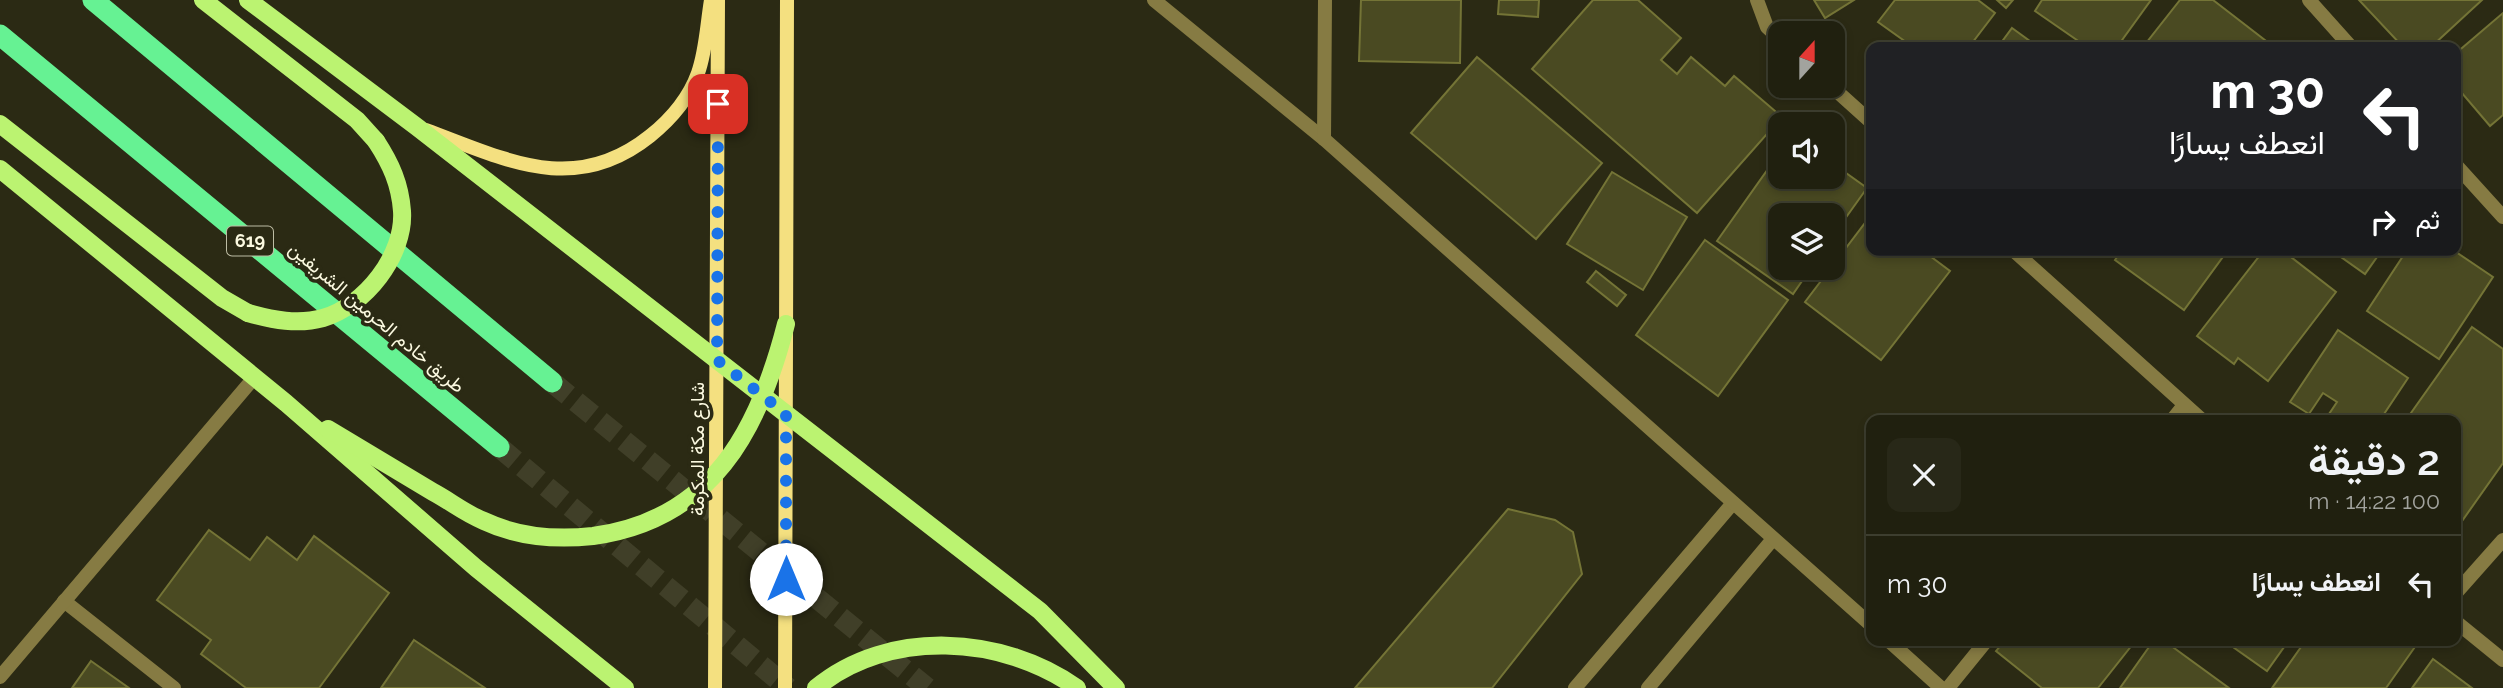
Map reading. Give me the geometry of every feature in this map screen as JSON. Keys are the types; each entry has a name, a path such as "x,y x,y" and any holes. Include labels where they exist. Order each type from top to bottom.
{"highway":[{"path":"93,0 552,382"},
{"name":"طريق خادم الحرمين الشريفين","path":"0,35 499,447"}],"main road":[{"path":"0,124 222,298 248,313 275,320 304,321 324,318 356,301 373,284 398,239 402,215 392,165 376,141 357,120 204,0"},
{"path":"247,0 416,127 1040,611 1116,688"},
{"path":"416,127 519,165 545,169 590,167 617,159 656,131 686,98 698,72 711,0"},
{"name":"شارع مكة المكرمة","path":"715,688 718,0"},
{"path":"785,688 787,0"},
{"path":"0,169 253,379 286,403 476,568 625,688"},
{"path":"286,403 483,521 514,532 546,537 611,533 652,521 684,503 716,471 748,431 765,398 786,324"},
{"path":"816,688 850,664 877,654 942,646 980,649 1024,659 1077,688"}],"street":[{"path":"1154,0 1324,139 1866,621"},
{"path":"1324,139 1325,0"},
{"path":"1757,0 1768,28"},
{"path":"2309,0 2347,42"},
{"path":"1844,98 1866,118"},
{"path":"2461,171 2503,217"},
{"path":"2020,256 2196,415"},
{"path":"0,677 253,379"},
{"path":"2176,415 2184,405"},
{"path":"1576,688 1733,503"},
{"path":"1648,688 1773,539"},
{"path":"2461,587 2503,540"},
{"path":"64,601 174,688"},
{"path":"2461,626 2503,660"},
{"path":"1895,646 1941,688"},
{"path":"1948,688 1982,646"}],"building":[{"path":"1361,0 1461,0 1460,63 1359,61"},
{"path":"1499,0 1539,0 1538,17 1498,14"},
{"path":"1593,0 1638,0 1681,38 1661,60 1677,74 1691,57 1725,86 1734,76 1776,112 1768,112 1768,133 1697,213 1532,69"},
{"path":"1814,0 1854,0 1825,18"},
{"path":"1895,0 1978,0 1995,13 1973,42 1906,42 1878,22"},
{"path":"1997,0 2013,0 2006,8"},
{"path":"2042,0 2151,0 2121,42 2080,42 2035,11"},
{"path":"2180,0 2213,0 2267,42 2147,42"},
{"path":"2359,0 2482,0 2436,42 2398,42"},
{"path":"2503,13 2503,115 2490,126 2461,92 2461,49"},
{"path":"2012,28 2031,42 2002,42"},
{"path":"1477,57 1602,163 1536,239 1411,133"},
{"path":"1768,169 1768,189 1845,189 1845,172 1866,187 1845,219 1845,203 1768,203 1768,277 1717,241"},
{"path":"1612,172 1687,217 1643,290 1567,244"},
{"path":"1866,222 1866,256 1930,256 1950,271 1881,360 1805,302 1822,280 1845,280 1845,249"},
{"path":"1705,240 1788,300 1718,396 1636,335"},
{"path":"2461,255 2493,277 2439,359 2367,311 2403,256"},
{"path":"2118,256 2224,256 2184,310 2115,260"},
{"path":"2259,256 2290,256 2336,292 2268,381 2238,358 2234,364 2197,336"},
{"path":"2340,256 2378,256 2365,274"},
{"path":"1596,271 1626,295 1617,306 1587,282"},
{"path":"1773,280 1803,280 1793,294"},
{"path":"2472,327 2503,349 2503,463 2461,522 2461,415 2410,415"},
{"path":"2338,330 2408,378 2383,415 2328,415 2337,402 2323,393 2309,414 2290,402"},
{"path":"1508,509 1555,520 1573,532 1582,574 1492,688 1355,688"},
{"path":"209,530 250,560 267,537 297,560 314,536 389,593 319,688 246,688 201,654 211,640 157,600"},
{"path":"414,640 485,688 381,688"},
{"path":"2000,646 2131,646 2098,688 2042,688 1996,651"},
{"path":"2150,646 2171,646 2229,688 2120,688"},
{"path":"2232,646 2285,646 2267,671"},
{"path":"2302,646 2416,646 2386,688 2272,688"},
{"path":"2433,659 2472,688 2412,688"},
{"path":"91,661 129,688 72,688"}],"tunnel":[{"path":"552,382 927,688"},
{"path":"499,447 788,688"}],"route":[{"path":"718,104 717,360 786,414 786,579"}]}
